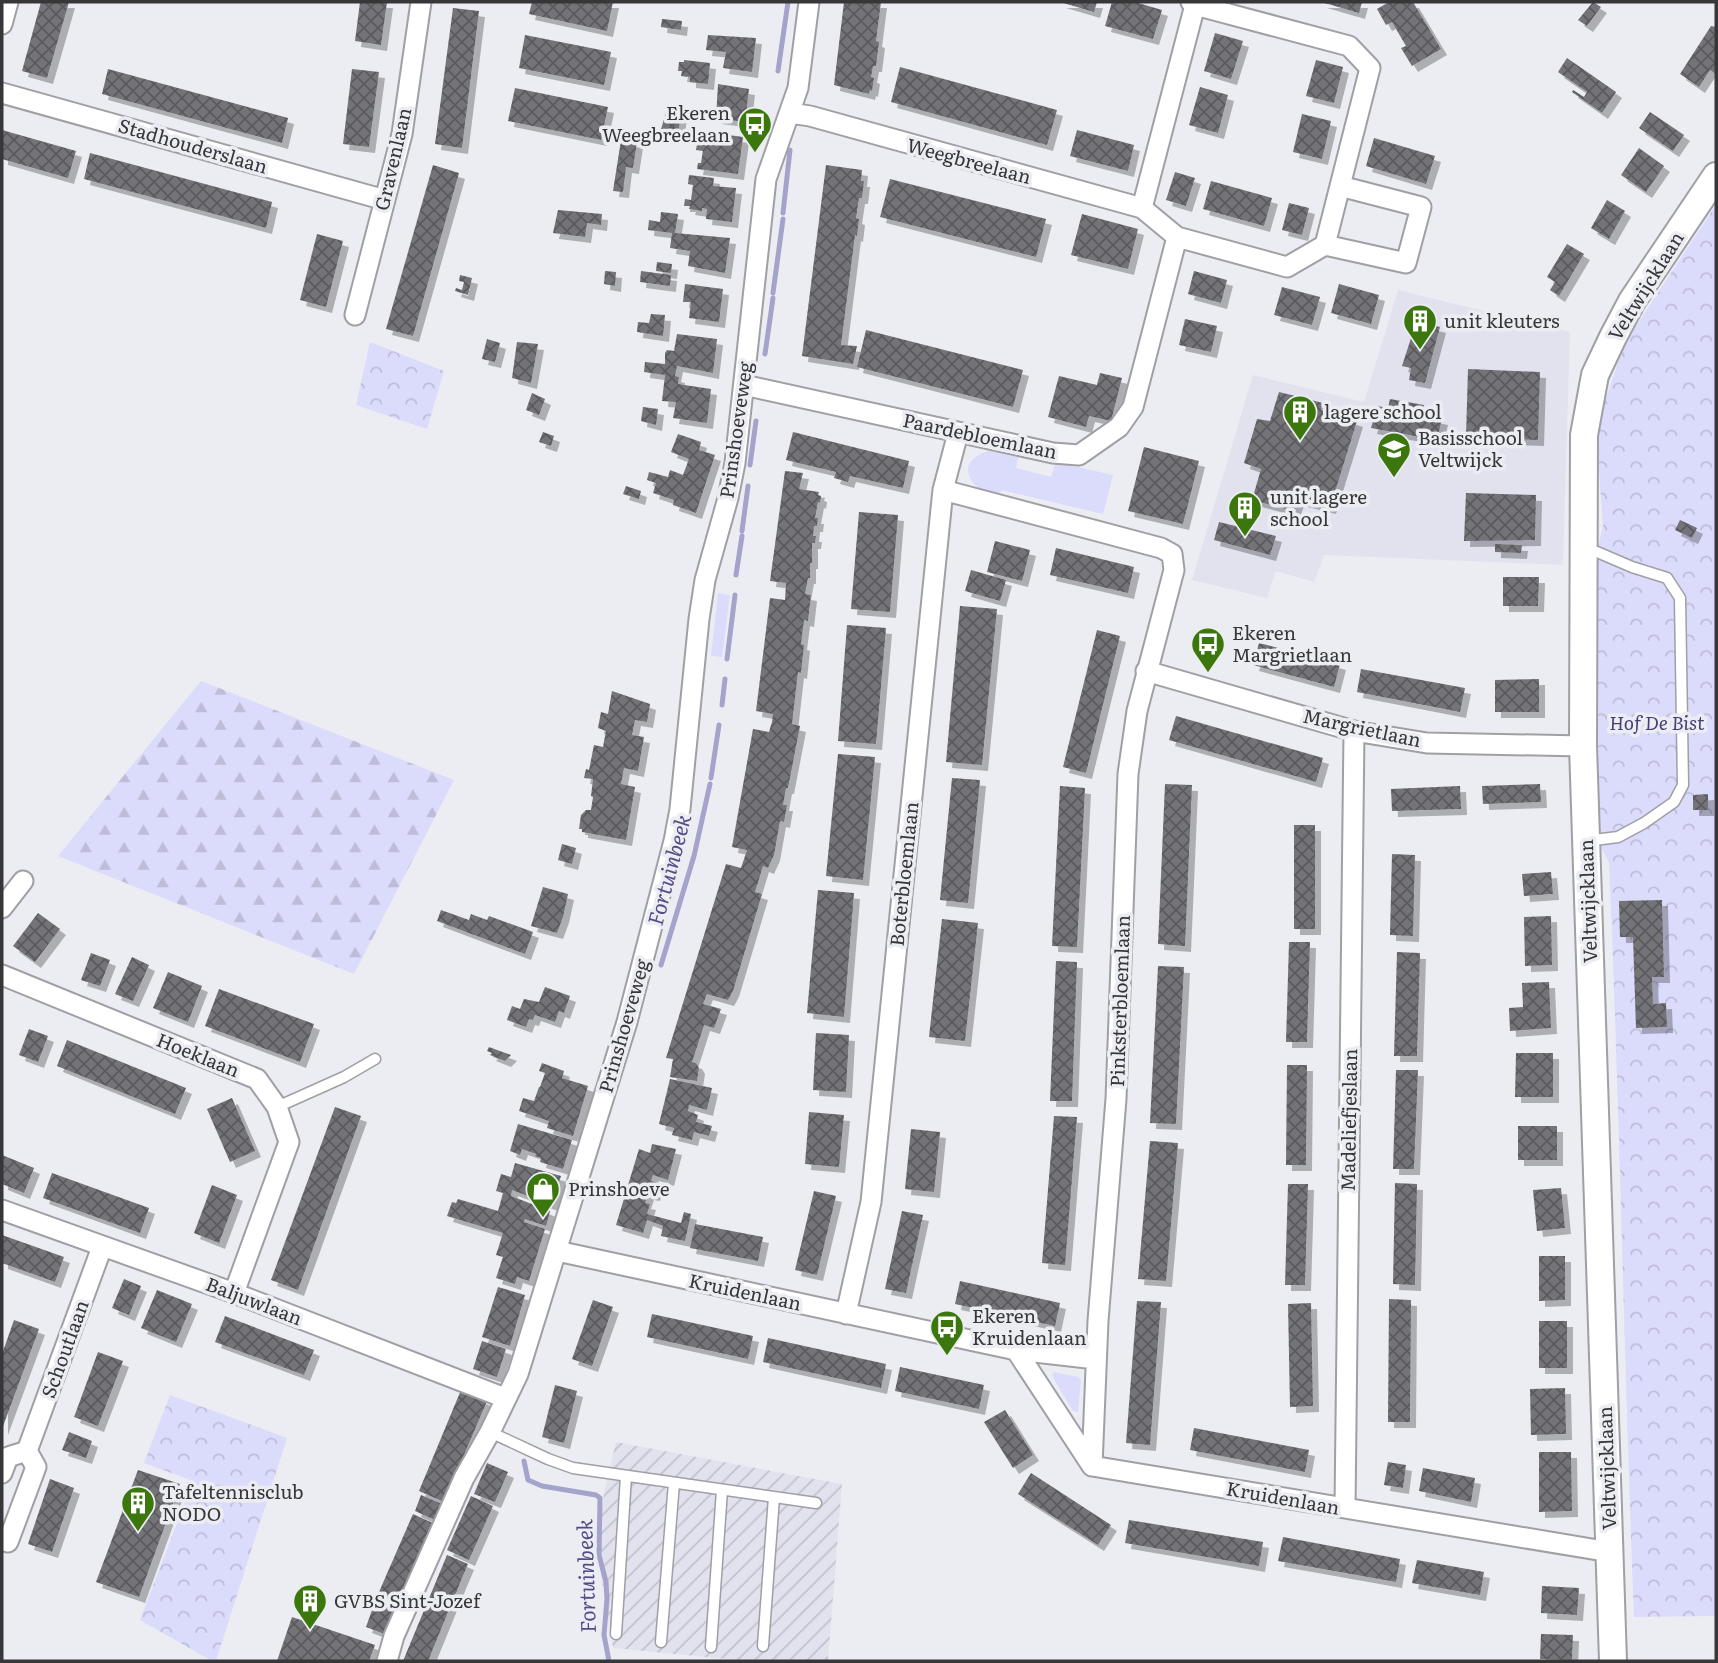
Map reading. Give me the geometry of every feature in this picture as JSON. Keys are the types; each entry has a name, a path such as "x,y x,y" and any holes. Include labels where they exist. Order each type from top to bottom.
{"street":[{"path":"2,24 8,2"},
{"name":"Gravenlaan","path":"355,315 402,134 421,2"},
{"name":"Prinshoeveweg","path":"387,1661 394,1636 464,1478 490,1432 525,1352 627,1022 674,841 680,809 705,580 728,498 752,386 766,179 793,113 809,2"},
{"path":"1142,208 1193,3 1349,46 1370,68 1340,186 1325,245 1406,263 1421,207 1340,186"},
{"name":"Stadhouderslaan","path":"2,93 385,200"},
{"name":"Weegbreelaan","path":"793,113 1142,208 1177,237 1287,267 1325,245"},
{"name":"Veltwijcklaan","path":"1614,1661 1583,746 1584,435 1595,374 1632,302 1716,176"},
{"name":"Paardebloemlaan","path":"752,386 958,433 1053,453 1079,455 1119,427 1133,407 1177,237"},
{"name":"Boterbloemlaan","path":"846,1314 871,1202 943,490 958,433"},
{"name":"Pinksterbloemlaan","path":"943,490 1161,548 1172,554 1174,570 1146,671 1128,774 1116,1100 1096,1359 1092,1466"},
{"name":"Margrietlaan","path":"1146,671 1354,731 1427,743 1583,746"},
{"name":"Madeliefjeslaan","path":"1345,1508 1354,731"},
{"path":"2,908 23,881"},
{"name":"Hoeklaan","path":"2,975 257,1079 277,1107 289,1142 234,1293"},
{"name":"Baljuwlaan","path":"2,1210 234,1293 505,1398"},
{"name":"Schoutlaan","path":"2,1540 8,1542 36,1467 27,1451 102,1247"},
{"name":"Kruidenlaan","path":"557,1251 1016,1350 1096,1359"},
{"path":"1016,1350 1092,1466"},
{"path":"2,1473 8,1457 27,1451"},
{"name":"Kruidenlaan","path":"1092,1466 1610,1552"}],"lane":[{"path":"1583,551 1597,552 1667,578 1680,598 1683,785 1674,802 1644,823 1618,837 1586,841"},
{"path":"277,1107 344,1077 375,1059"},
{"path":"490,1432 548,1460 573,1468 816,1503"},
{"path":"616,1634 626,1476"},
{"path":"661,1642 674,1483"},
{"path":"711,1647 722,1490"},
{"path":"763,1646 774,1497"}],"shaded area":[{"name":"Basisschool Veltwijck","path":"1398,290 1570,332 1563,565 1324,555 1314,582 1276,571 1267,598 1192,580 1253,375 1364,402"},
{"path":"616,1442 842,1484 828,1661 748,1661 613,1648 601,1575 599,1535 604,1493"}],"green space":[{"name":"Hof De Bist","path":"1716,205 1716,1616 1634,1617 1609,862 1597,841 1597,552 1603,526 1596,428 1624,344"},
{"path":"370,342 444,371 427,429 356,405"},
{"path":"995,449 1019,453 1016,468 1051,477 1056,462 1113,475 1103,514 1001,490 999,498 978,488 968,474 969,466 973,459"},
{"path":"718,593 730,595 722,657 711,656"},
{"path":"201,681 454,780 354,974 58,856"},
{"path":"1054,1372 1081,1380 1078,1412 1073,1411 1052,1376"},
{"path":"170,1395 287,1438 216,1661 140,1620 193,1481 144,1463"}],"building":[{"path":"41,2 69,2 47,78 22,71"},
{"path":"360,2 387,2 381,45 355,41"},
{"path":"532,2 613,2 607,31 529,14"},
{"path":"844,2 881,2 876,66 873,66 871,77 874,78 869,94 834,85"},
{"path":"1060,2 1097,2 1094,12"},
{"path":"1112,2 1135,2 1162,10 1153,39 1105,26"},
{"path":"1321,2 1362,2 1359,13"},
{"path":"1389,2 1413,2 1441,49 1412,66 1401,48 1406,46 1392,22 1386,25 1377,9"},
{"path":"1593,2 1601,7 1587,26 1578,20"},
{"path":"453,8 479,11 462,148 435,144"},
{"path":"662,19 682,21 681,30 661,27"},
{"path":"1711,26 1716,27 1716,74 1710,70 1699,87 1680,74"},
{"path":"1215,33 1243,41 1231,79 1204,71"},
{"path":"525,35 611,52 604,85 519,68"},
{"path":"708,35 756,38 752,72 723,68 726,52 706,50"},
{"path":"1567,58 1616,92 1602,113 1572,92 1573,90 1584,97 1587,92 1558,72"},
{"path":"684,60 710,63 708,84 690,82 690,77 681,76 682,71 678,71 679,62"},
{"path":"1316,60 1343,67 1334,103 1306,96"},
{"path":"900,67 1057,110 1047,145 891,102"},
{"path":"108,69 288,118 282,143 102,94"},
{"path":"352,69 379,72 369,147 343,144"},
{"path":"718,84 749,89 745,122 716,118"},
{"path":"1200,87 1228,95 1218,133 1189,125"},
{"path":"515,88 608,107 601,140 508,121"},
{"path":"666,112 681,113 678,135 660,133"},
{"path":"1650,112 1684,135 1673,151 1639,128"},
{"path":"1302,114 1331,121 1322,159 1293,152"},
{"path":"2,130 76,151 68,178 2,159"},
{"path":"1077,130 1134,145 1128,171 1070,156"},
{"path":"699,131 743,137 738,174 697,169 703,151 696,150"},
{"path":"1374,138 1435,156 1426,184 1366,166"},
{"path":"621,140 637,142 633,168 626,167 623,192 613,191"},
{"path":"1639,148 1664,166 1646,192 1621,175"},
{"path":"90,153 272,202 266,228 84,179"},
{"path":"433,165 459,173 413,336 386,329"},
{"path":"826,165 862,170 861,181 864,181 856,218 859,219 857,236 855,235 841,345 857,346 853,364 802,356"},
{"path":"1175,172 1195,178 1186,206 1166,200"},
{"path":"689,175 714,178 713,186 736,188 732,222 706,219 707,209 702,208 702,211 684,206 685,199 691,200 693,185 688,184"},
{"path":"890,179 1046,219 1036,257 880,217"},
{"path":"1211,181 1272,198 1264,226 1203,209"},
{"path":"1607,200 1625,211 1609,239 1591,228"},
{"path":"1289,203 1309,208 1302,235 1282,230"},
{"path":"558,210 602,214 601,225 587,223 585,237 553,233"},
{"path":"661,212 678,214 675,233 730,238 725,273 688,266 690,251 670,248 672,233 648,230 649,220 660,222"},
{"path":"1082,214 1138,229 1128,269 1071,255"},
{"path":"317,234 343,241 326,307 300,300"},
{"path":"1567,244 1584,254 1559,296 1550,290 1555,282 1547,277"},
{"path":"657,262 672,264 671,273 656,271"},
{"path":"605,271 616,272 615,286 604,284"},
{"path":"641,271 671,275 670,286 640,282"},
{"path":"1194,271 1227,280 1221,303 1188,294"},
{"path":"460,275 472,278 468,295 455,291 456,288 462,290 464,282 459,281"},
{"path":"685,284 723,289 719,322 689,318 691,302 683,302"},
{"path":"1339,284 1379,295 1371,324 1331,313"},
{"path":"1282,287 1320,297 1312,325 1274,315"},
{"path":"651,314 665,315 663,336 637,332 638,322 649,323"},
{"path":"1185,319 1217,326 1211,352 1179,345"},
{"name":"unit kleuters","path":"1424,323 1440,327 1425,383 1409,380 1411,368 1402,366 1413,332 1420,335"},
{"path":"866,330 1023,370 1013,407 857,367"},
{"path":"677,334 717,339 713,373 677,366 675,376 679,377 678,384 711,389 707,423 673,418 676,402 662,401 665,375 644,372 645,362 665,364 665,353 667,350 674,351"},
{"path":"487,339 500,343 495,362 482,359"},
{"path":"517,342 538,344 531,383 512,378"},
{"path":"1468,369 1540,372 1538,440 1466,437"},
{"path":"1100,373 1122,378 1111,421 1089,416 1086,427 1048,417 1059,376 1097,385"},
{"name":"lagere school","path":"1279,392 1323,403 1321,410 1357,421 1330,508 1298,500 1294,511 1252,500 1261,469 1244,463 1257,419 1270,421"},
{"path":"532,393 545,399 539,415 526,410"},
{"path":"1390,399 1424,405 1422,415 1442,419 1437,440 1371,428 1377,406 1388,408"},
{"path":"643,407 658,409 656,425 641,421"},
{"path":"543,432 554,436 551,446 539,442"},
{"path":"793,432 909,461 903,488 850,476 848,482 834,478 836,472 786,460"},
{"path":"678,434 701,442 699,450 715,455 696,513 673,505 674,500 653,493 656,483 647,480 649,472 668,477 670,470 683,475 689,459 671,452"},
{"path":"1144,447 1199,461 1183,524 1128,511"},
{"path":"785,471 803,473 799,489 819,492 818,495 821,496 815,518 818,518 813,536 816,536 815,543 812,543 810,578 805,594 811,595 808,621 804,620 801,673 798,672 792,724 800,726 783,805 787,805 784,822 780,821 774,855 768,868 763,866 755,892 762,894 733,991 728,1000 707,994 703,1004 721,1009 714,1028 704,1025 692,1062 699,1068 697,1081 670,1077 673,1059 666,1058 726,864 741,868 747,850 732,847 753,729 769,732 772,722 773,714 756,711 770,598 785,600 786,583 770,581"},
{"path":"626,486 641,491 639,499 623,494"},
{"path":"1466,493 1536,495 1535,540 1464,541"},
{"path":"859,512 898,515 890,612 851,609"},
{"path":"1680,520 1697,528 1692,538 1675,530"},
{"name":"unit lagere school","path":"1219,522 1276,536 1270,555 1214,540"},
{"path":"995,541 1030,550 1022,581 987,572"},
{"path":"1495,544 1522,545 1521,553 1495,552"},
{"path":"1056,548 1134,567 1128,593 1050,575"},
{"path":"971,570 1006,580 1000,601 965,591"},
{"path":"1503,577 1539,577 1538,606 1503,606"},
{"path":"960,606 997,609 982,765 946,762"},
{"path":"847,625 886,628 876,744 838,741"},
{"path":"1097,630 1120,636 1086,773 1063,767"},
{"path":"1259,643 1340,664 1334,687 1253,665"},
{"path":"1361,669 1465,688 1460,712 1357,692"},
{"path":"1539,679 1539,712 1495,712 1495,680"},
{"path":"612,691 650,704 647,722 635,720 632,735 644,737 638,771 624,768 621,784 635,787 626,840 582,832 582,829 579,829 581,815 586,810 591,810 593,779 584,778 586,769 589,770 594,745 603,747 606,731 598,728 601,712 608,714"},
{"path":"1176,716 1323,758 1316,782 1169,740"},
{"path":"838,754 875,757 863,880 826,876"},
{"path":"952,778 980,780 968,903 940,900"},
{"path":"1165,784 1192,785 1185,946 1158,944"},
{"path":"1540,784 1541,802 1483,804 1482,786"},
{"path":"1060,786 1085,788 1077,947 1052,946"},
{"path":"1460,786 1461,809 1392,811 1391,789"},
{"path":"1708,794 1708,810 1693,810 1693,795"},
{"path":"1294,825 1315,825 1315,929 1294,929"},
{"path":"562,844 576,848 572,864 558,860"},
{"path":"1392,854 1415,855 1413,936 1390,935"},
{"path":"1551,872 1553,894 1524,896 1522,874"},
{"path":"543,887 568,894 557,933 531,926"},
{"path":"818,890 854,893 844,1017 807,1013"},
{"path":"1662,900 1664,977 1652,977 1653,1004 1666,1003 1667,1027 1636,1028 1633,937 1620,937 1619,901"},
{"path":"441,910 469,920 471,914 487,920 489,916 533,932 525,954 437,921"},
{"path":"38,913 60,929 35,962 13,946"},
{"path":"1551,916 1552,965 1525,966 1524,917"},
{"path":"942,919 978,923 965,1041 929,1037"},
{"path":"1289,942 1310,942 1307,1042 1286,1042"},
{"path":"1397,952 1420,953 1417,1056 1394,1056"},
{"path":"91,953 110,960 100,986 81,980"},
{"path":"132,957 149,965 133,1001 115,994"},
{"path":"1056,961 1077,962 1072,1101 1050,1101"},
{"path":"1158,966 1184,967 1176,1124 1150,1123"},
{"path":"168,972 202,986 188,1022 153,1008"},
{"path":"1549,982 1551,1028 1510,1031 1509,1008 1523,1007 1522,983"},
{"path":"545,987 570,996 564,1013 559,1011 555,1022 535,1015 533,1020 529,1019 526,1027 507,1020 512,1006 520,1009 524,999 539,1002"},
{"path":"219,989 314,1024 300,1062 205,1026"},
{"path":"29,1029 48,1036 38,1062 19,1055"},
{"path":"816,1033 849,1035 846,1092 813,1090"},
{"path":"67,1040 186,1088 175,1114 57,1066"},
{"path":"489,1047 511,1055 505,1061 490,1055 492,1053 487,1051"},
{"path":"1516,1053 1553,1053 1553,1097 1515,1097"},
{"path":"542,1063 564,1071 562,1078 588,1086 573,1136 547,1128 549,1121 519,1111 523,1098 534,1101 545,1073 539,1071"},
{"path":"1287,1065 1307,1065 1306,1165 1286,1165"},
{"path":"1396,1070 1418,1070 1414,1169 1393,1169"},
{"path":"670,1079 712,1088 707,1110 689,1105 688,1111 698,1115 696,1122 712,1126 709,1136 694,1132 692,1140 672,1135 674,1128 659,1124"},
{"path":"232,1098 255,1151 230,1162 207,1109"},
{"path":"335,1107 361,1116 298,1290 271,1280"},
{"path":"809,1112 844,1115 839,1167 805,1164"},
{"path":"1054,1116 1077,1117 1065,1265 1042,1263"},
{"path":"518,1124 572,1140 563,1169 540,1162 541,1158 535,1156 536,1154 522,1149 520,1155 510,1151"},
{"path":"1518,1126 1557,1126 1557,1160 1518,1160"},
{"path":"911,1129 940,1132 934,1192 905,1189"},
{"path":"1150,1141 1178,1143 1166,1281 1138,1279"},
{"path":"652,1144 676,1149 668,1180 653,1175 651,1181 658,1183 654,1195 648,1194 645,1203 650,1204 647,1214 681,1223 684,1212 691,1214 685,1241 661,1236 663,1226 647,1220 643,1233 616,1225 639,1149 650,1153"},
{"path":"2,1155 34,1168 24,1193 2,1184"},
{"path":"515,1163 561,1176 552,1205 512,1190 511,1196 550,1211 546,1226 525,1219 524,1222 545,1229 529,1281 517,1277 515,1284 496,1278 503,1257 496,1255 503,1233 447,1216 452,1202 456,1203 458,1199 498,1211 503,1193 496,1191 501,1174 511,1177"},
{"path":"52,1173 149,1208 140,1233 43,1198"},
{"path":"1395,1183 1417,1184 1415,1285 1393,1284"},
{"path":"1288,1184 1308,1184 1305,1285 1285,1285"},
{"path":"212,1185 237,1195 219,1243 194,1233"},
{"path":"1561,1188 1565,1228 1537,1231 1533,1190"},
{"path":"814,1191 836,1196 817,1275 795,1270"},
{"path":"902,1211 923,1215 906,1293 885,1289"},
{"path":"695,1224 763,1237 758,1261 690,1248"},
{"path":"2,1235 64,1257 55,1282 2,1263"},
{"path":"1539,1256 1565,1256 1565,1300 1539,1301"},
{"path":"124,1279 141,1286 129,1315 112,1308"},
{"path":"960,1281 1060,1303 1055,1326 955,1304"},
{"path":"498,1287 525,1295 510,1346 482,1337"},
{"path":"157,1290 192,1304 176,1342 141,1328"},
{"path":"1389,1299 1411,1300 1410,1422 1388,1422"},
{"path":"593,1300 613,1307 592,1366 572,1359"},
{"path":"1137,1301 1161,1302 1150,1445 1126,1443"},
{"path":"1311,1303 1313,1406 1290,1407 1288,1304"},
{"path":"652,1314 753,1336 748,1359 647,1337"},
{"path":"225,1316 314,1350 304,1375 215,1342"},
{"path":"14,1320 39,1329 2,1429 2,1354"},
{"path":"1539,1321 1567,1321 1567,1368 1539,1368"},
{"path":"768,1338 886,1364 881,1388 763,1362"},
{"path":"482,1341 506,1349 497,1377 473,1369"},
{"path":"98,1352 123,1361 98,1426 74,1417"},
{"path":"900,1367 984,1385 979,1409 895,1391"},
{"path":"555,1385 577,1391 564,1443 542,1437"},
{"path":"1565,1388 1566,1434 1531,1435 1530,1389"},
{"path":"461,1390 487,1401 444,1502 419,1491"},
{"path":"1005,1410 1033,1455 1013,1468 984,1422"},
{"path":"1194,1428 1309,1450 1305,1472 1190,1450"},
{"path":"69,1432 92,1441 86,1458 62,1450"},
{"path":"1539,1452 1571,1452 1572,1511 1539,1512"},
{"path":"1388,1462 1406,1465 1403,1488 1384,1485"},
{"path":"487,1463 508,1472 495,1502 474,1494"},
{"path":"1423,1468 1475,1478 1471,1502 1419,1491"},
{"name":"Tafeltennisclub NODO","path":"138,1470 180,1484 139,1597 96,1582"},
{"path":"1031,1473 1111,1525 1098,1545 1018,1494"},
{"path":"50,1479 74,1488 52,1552 28,1544"},
{"path":"421,1495 442,1504 435,1520 415,1511"},
{"path":"471,1496 493,1506 469,1560 447,1550"},
{"path":"413,1514 435,1524 401,1601 379,1592"},
{"path":"1129,1520 1263,1542 1259,1566 1125,1543"},
{"path":"1283,1537 1400,1559 1396,1582 1278,1561"},
{"path":"447,1555 468,1564 428,1661 403,1661"},
{"path":"1417,1560 1484,1572 1480,1595 1412,1583"},
{"path":"1542,1586 1579,1588 1577,1615 1541,1613"},
{"path":"376,1599 398,1607 387,1635 366,1627"},
{"name":"GVBS Sint-Jozef","path":"292,1617 375,1645 369,1661 277,1661"},
{"path":"1541,1634 1573,1635 1572,1660 1540,1659"}],"waterway":[{"name":"Fortuinbeek","path":"778,71 788,2"},
{"name":"Fortuinbeek","path":"783,213 790,150"},
{"name":"Fortuinbeek","path":"773,293 783,219"},
{"name":"Fortuinbeek","path":"765,354 773,298"},
{"name":"Fortuinbeek","path":"750,465 756,421"},
{"name":"Fortuinbeek","path":"742,531 748,486"},
{"name":"Fortuinbeek","path":"736,575 742,536"},
{"name":"Fortuinbeek","path":"727,659 735,595"},
{"name":"Fortuinbeek","path":"722,705 725,679"},
{"name":"Fortuinbeek","path":"711,778 719,725"},
{"name":"Fortuinbeek","path":"661,965 694,856 710,784"},
{"name":"Fortuinbeek","path":"524,1461 528,1480 542,1486 596,1495 600,1498 599,1555 606,1582 604,1635 609,1661"}],"place":[{"name":"Ekeren Weegbreelaan","path":"755,154"},
{"name":"unit kleuters","path":"1420,351"},
{"name":"lagere school","path":"1300,442"},
{"name":"Basisschool Veltwijck","path":"1394,479"},
{"name":"unit lagere school","path":"1245,538"},
{"name":"Ekeren Margrietlaan","path":"1208,674"},
{"name":"Prinshoeve","path":"543,1219"},
{"name":"Ekeren Kruidenlaan","path":"947,1357"},
{"name":"Tafeltennisclub NODO","path":"138,1533"},
{"name":"GVBS Sint-Jozef","path":"310,1631"}]}
